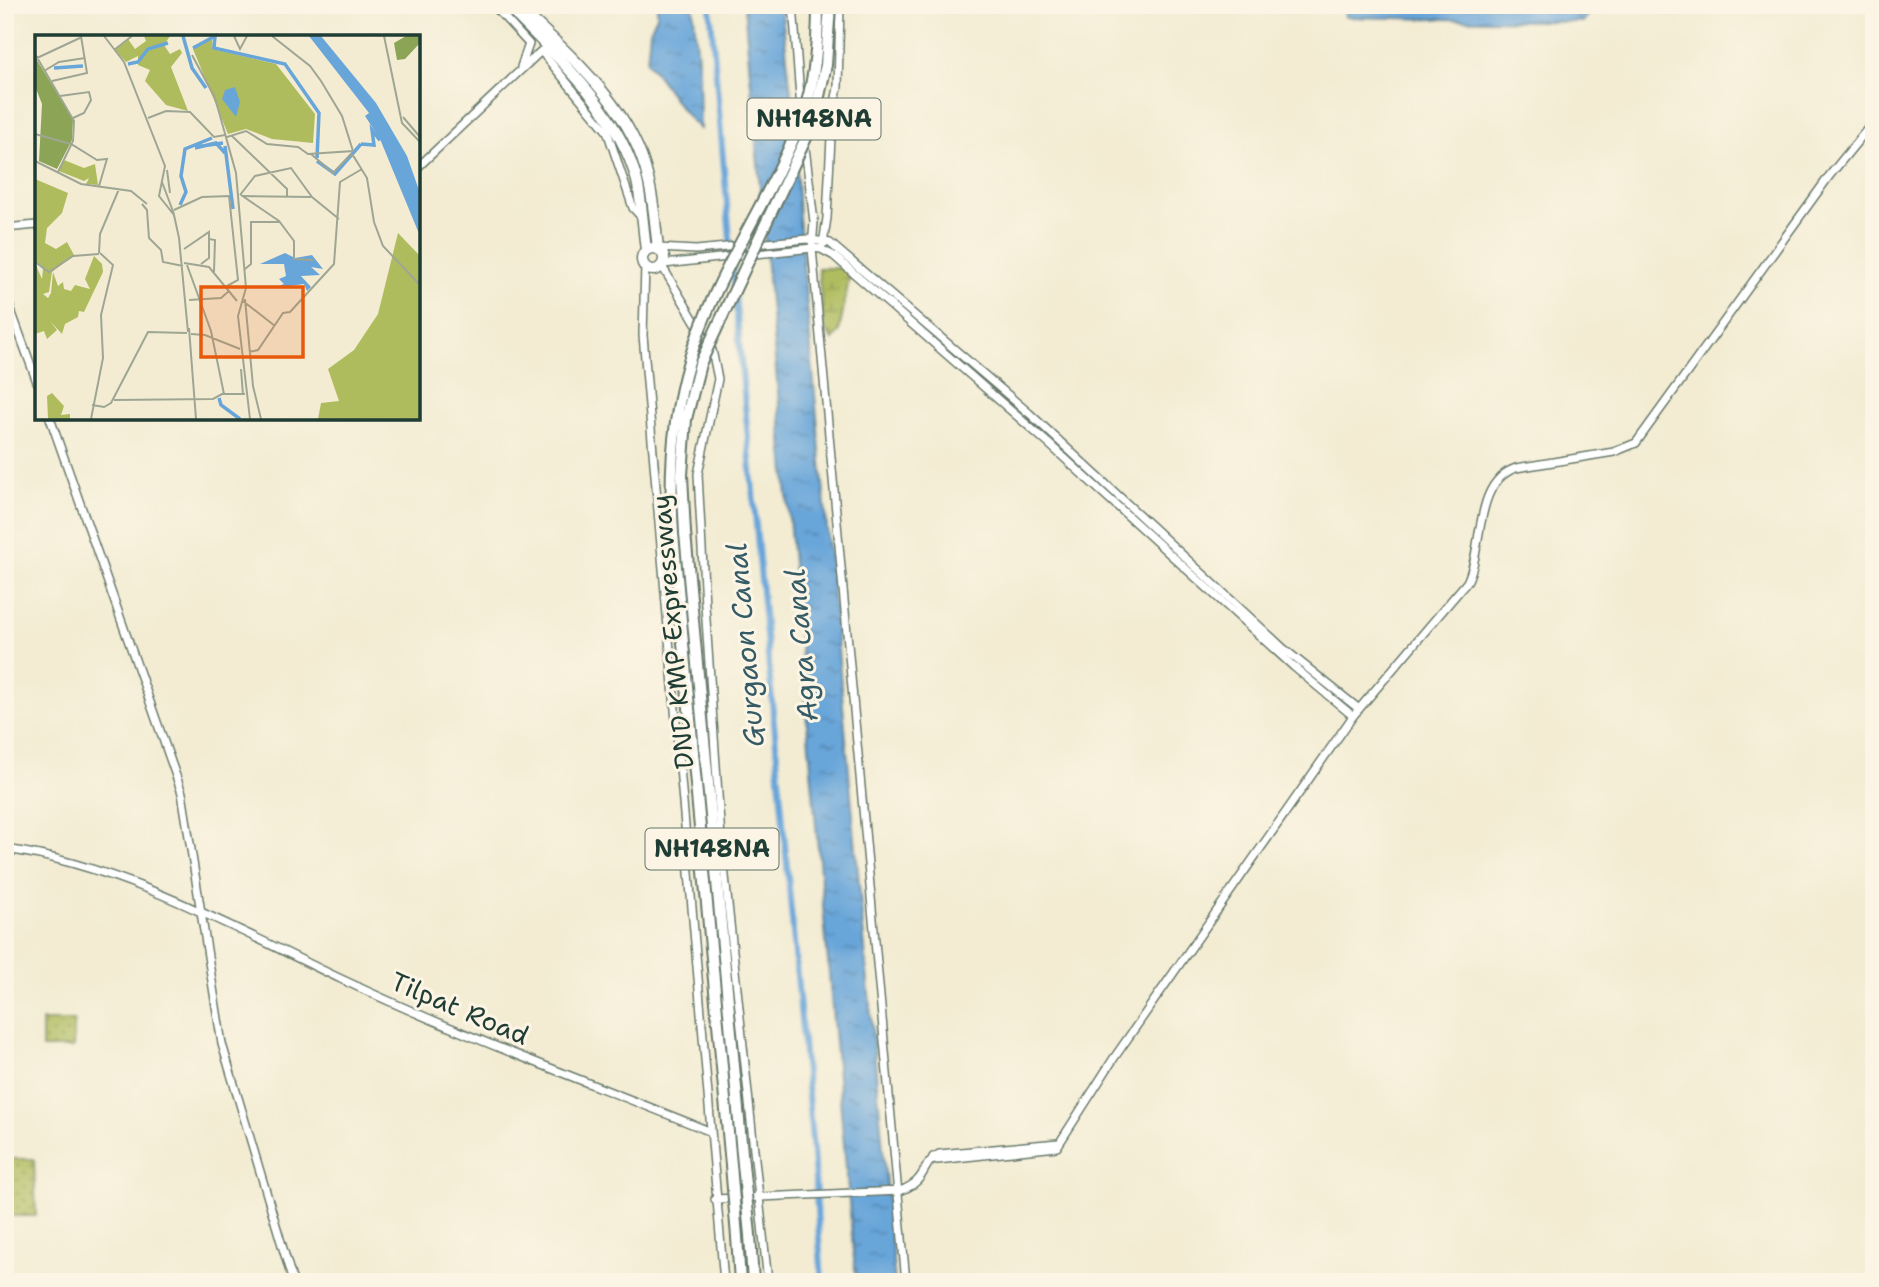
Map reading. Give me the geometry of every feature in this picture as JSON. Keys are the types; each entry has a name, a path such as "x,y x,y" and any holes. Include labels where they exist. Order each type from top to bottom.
{"highway":[{"name":"DND KMP Expressway","path":"740,1282 673,534 670,475 676,416 690,359 710,308 802,118 815,64 818,5"},
{"name":"DND KMP Expressway","path":"753,1282 682,475 686,419 699,364 813,123 825,65 830,5"}],"main road":[{"path":"506,5 587,89 616,132 636,180 646,250 642,256 645,266 654,270 663,265 664,256 658,248 648,178 628,130 584,70 517,5"},
{"path":"646,250 658,248"}],"street":[{"path":"493,5 529,44 521,67"},
{"path":"793,5 805,163 814,222 810,248 816,261 906,1282"},
{"path":"816,261 823,240 832,117 838,88 840,5"},
{"path":"420,165 541,51 580,94 607,131 634,208 643,219"},
{"path":"715,1199 900,1191 921,1179 933,1157 937,1160 1053,1149 1119,1050 1356,713 1467,582 1474,567 1488,499 1507,472 1614,452 1636,443 1824,182 1874,121"},
{"path":"5,228 35,225"},
{"path":"658,248 696,250 823,240 1029,413 1356,713"},
{"path":"768,1282 721,838 698,474 718,379 712,350 663,265 695,259 821,249 863,279 1294,667 1356,713"},
{"path":"645,266 643,335 724,1282"},
{"path":"5,294 35,376"},
{"path":"51,420 182,793 222,1044 293,1282"},
{"name":"Tilpat Road","path":"5,849 81,867 200,912 407,1009 709,1130"},
{"path":"203,933 218,920"}],"green space":[{"path":"818,268 851,268 839,332 833,340 824,328"},
{"path":"42,1021 74,1021 73,1048 42,1048"},
{"path":"5,1159 34,1159 36,1216 5,1216"}],"water":[{"path":"657,5 693,5 699,70 700,129 685,114 647,62 650,30 657,16"},
{"name":"Agra Canal","path":"744,5 781,5 794,119 799,217 895,1282 856,1282"},
{"path":"1343,5 1595,5 1583,22 1345,17"}],"waterway":[{"name":"Gurgaon Canal","path":"710,5 731,251"},
{"name":"Gurgaon Canal","path":"732,262 813,1151 822,1282"}]}
